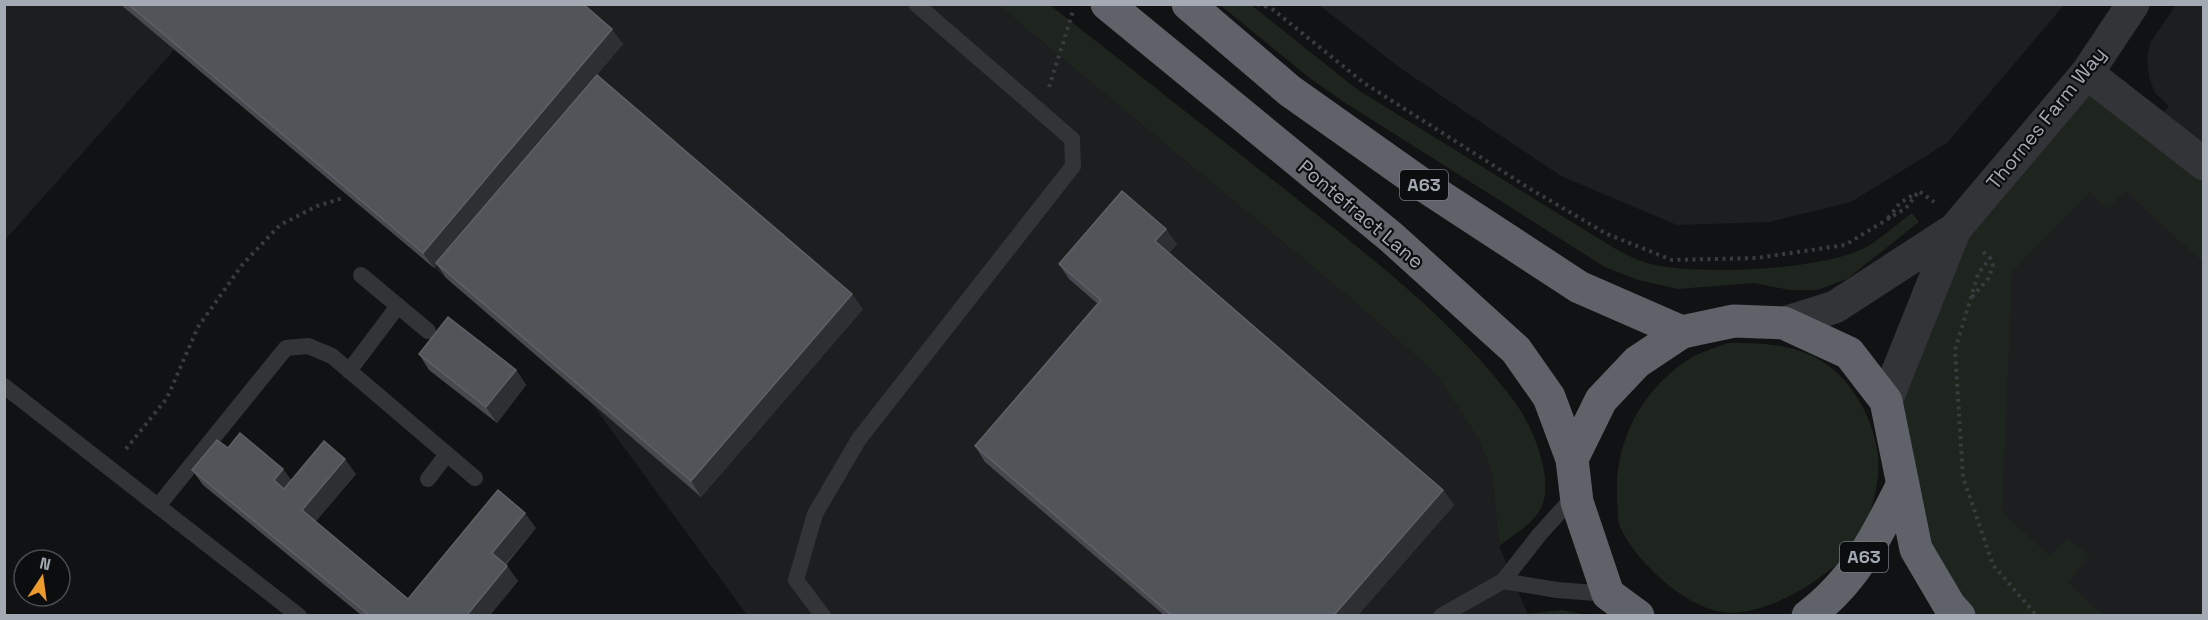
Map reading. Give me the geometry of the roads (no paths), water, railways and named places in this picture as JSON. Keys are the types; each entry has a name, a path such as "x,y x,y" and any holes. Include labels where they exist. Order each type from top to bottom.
{"highway":[{"name":"Pontefract Lane","path":"1107,4 1391,237 1516,350 1549,397 1572,459 1576,494 1608,594"},
{"name":"A63","path":"1188,4 1290,91 1420,183 1579,287 1682,332"},
{"name":"A63","path":"1572,459 1601,400 1637,362 1682,332 1734,321 1784,323 1849,354 1886,401 1916,549 1949,605 1959,615"},
{"name":"A63","path":"1808,615 1827,602 1869,550 1902,486"},
{"path":"1608,594 1638,615"}],"street":[{"name":"Thornes Farm Way","path":"1955,229 2087,73 2133,4"},
{"path":"2087,73 2204,164"},
{"path":"1784,323 1835,307 1955,229"},
{"path":"1886,401 1955,229"}],"lane":[{"path":"823,615 796,580 815,514 859,439 1073,166 1072,139 916,4"},
{"path":"361,275 428,331"},
{"path":"349,371 398,306"},
{"path":"158,506 286,348 308,346 332,356 475,478"},
{"path":"4,386 299,615"},
{"path":"428,479 447,454"},
{"path":"1441,615 1503,581 1539,535 1576,494"},
{"path":"1503,581 1557,590 1608,594"}]}
